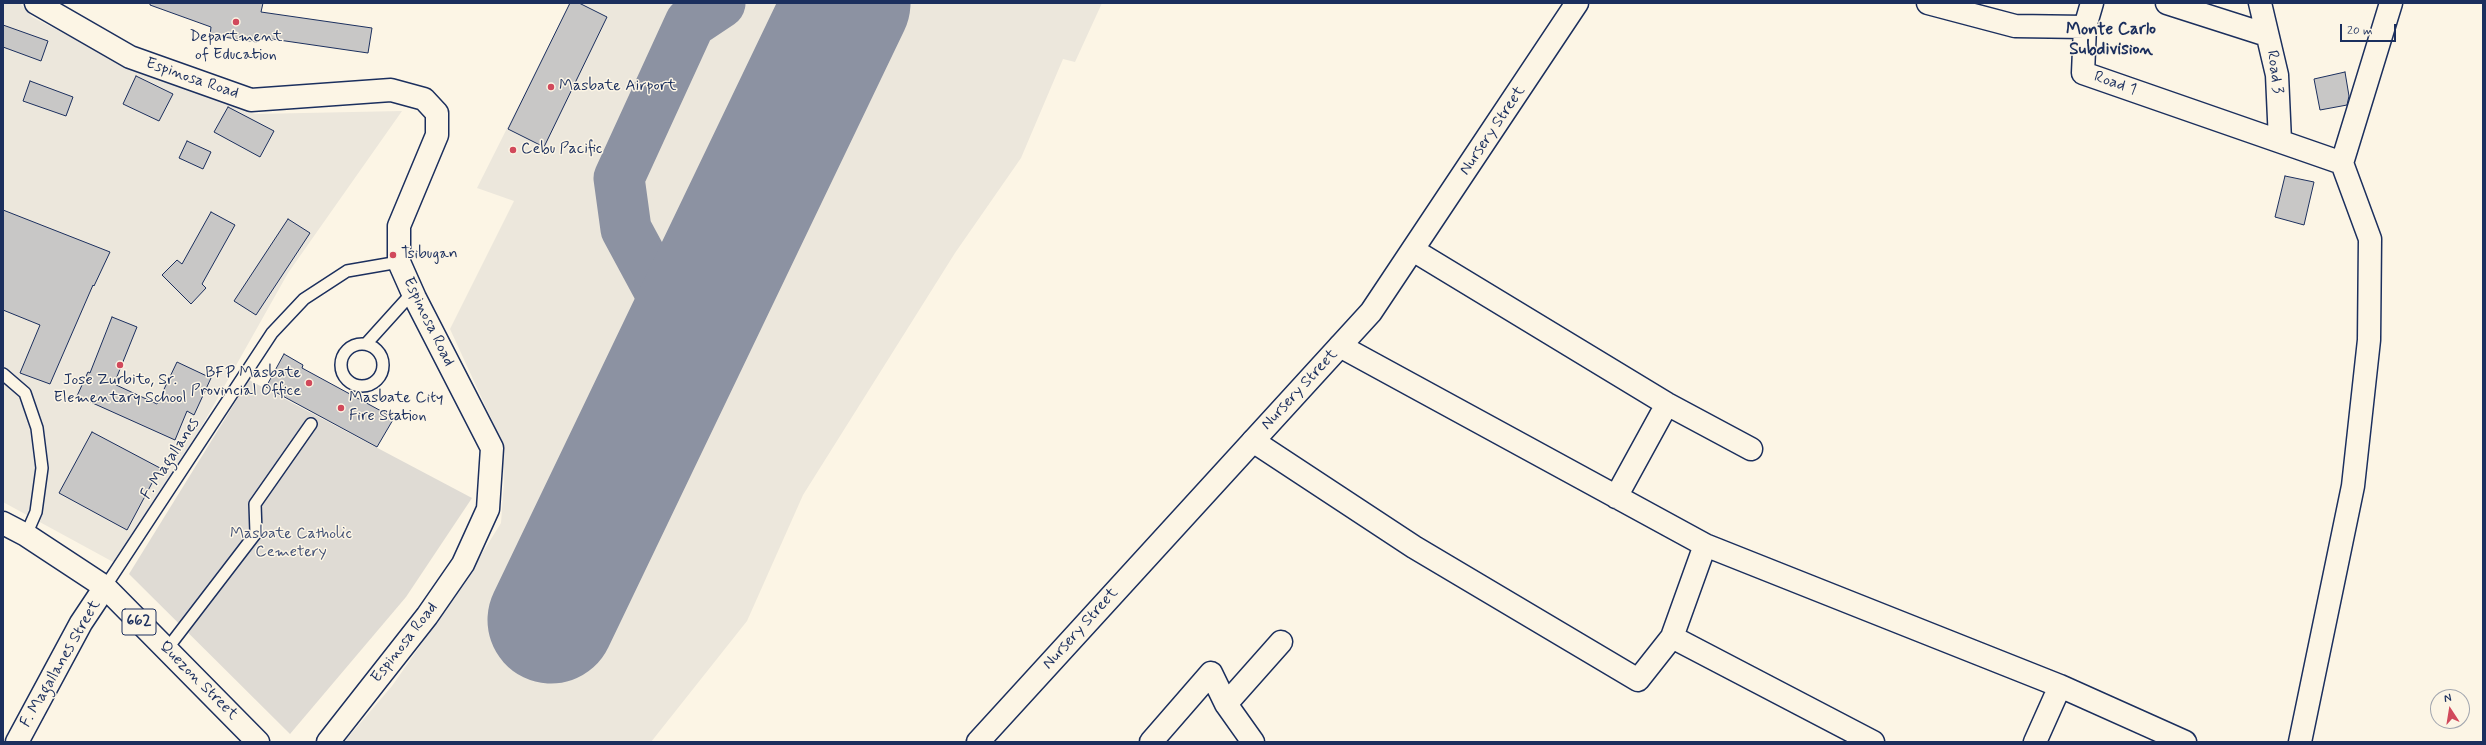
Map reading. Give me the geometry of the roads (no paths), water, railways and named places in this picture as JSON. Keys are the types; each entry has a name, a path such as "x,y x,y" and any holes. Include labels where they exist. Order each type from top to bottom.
{"street":[{"name":"Espinosa Road","path":"36,3 130,57 251,100 391,90 424,99 436,113 437,135 399,226 399,262 412,292 492,448 488,508 463,564 427,616 328,742"},
{"name":"Nursery Street","path":"978,742 1371,312 1577,3"},
{"path":"1928,3 2015,26 2085,27 2092,3"},
{"path":"2167,3 2267,35"},
{"name":"Road 3","path":"2260,3 2277,75 2280,142"},
{"path":"2300,742 2353,486 2369,340 2370,239 2342,163 2391,3"},
{"name":"Road 1","path":"2085,27 2083,72 2342,163"},
{"path":"1413,250 1667,404 1751,449"},
{"path":"1340,346 1705,545 2060,686 2185,742"},
{"path":"1616,496 1667,404"},
{"path":"1253,441 1414,547 1638,680 1672,636 1705,545"},
{"name":"Quezon Street","path":"3,523 26,535 105,587 258,742"},
{"name":"F. Magallanes Street","path":"17,742 81,623 105,587"},
{"path":"1672,636 1873,742"},
{"path":"1226,704 1281,642"},
{"path":"1151,742 1211,673 1226,704 1252,742"},
{"path":"2035,742 2060,686"}],"lane":[{"name":"F. Magallanes","path":"105,587 272,333 304,299 347,271 399,262"},
{"path":"366,344 412,292"},
{"path":"3,374 25,393 37,428 42,468 36,512 26,535"},
{"path":"167,649 256,533 255,504 311,424"}],"place":[{"name":"Department of Education","path":"236,22"},
{"name":"Masbate Airport","path":"551,87"},
{"name":"Cebu Pacific","path":"513,150"},
{"name":"Tsibugan","path":"393,255"},
{"name":"Jose Zurbito, Sr. Elementary School","path":"120,365"},
{"name":"BFP Masbate Provincial Office","path":"309,383"},
{"name":"Masbate City Fire Station","path":"341,408"}],"district":[{"name":"Monte Carlo Subdivision","path":"2111,40"}],"park label":[{"name":"Masbate Catholic Cemetery","path":"291,544"}]}
